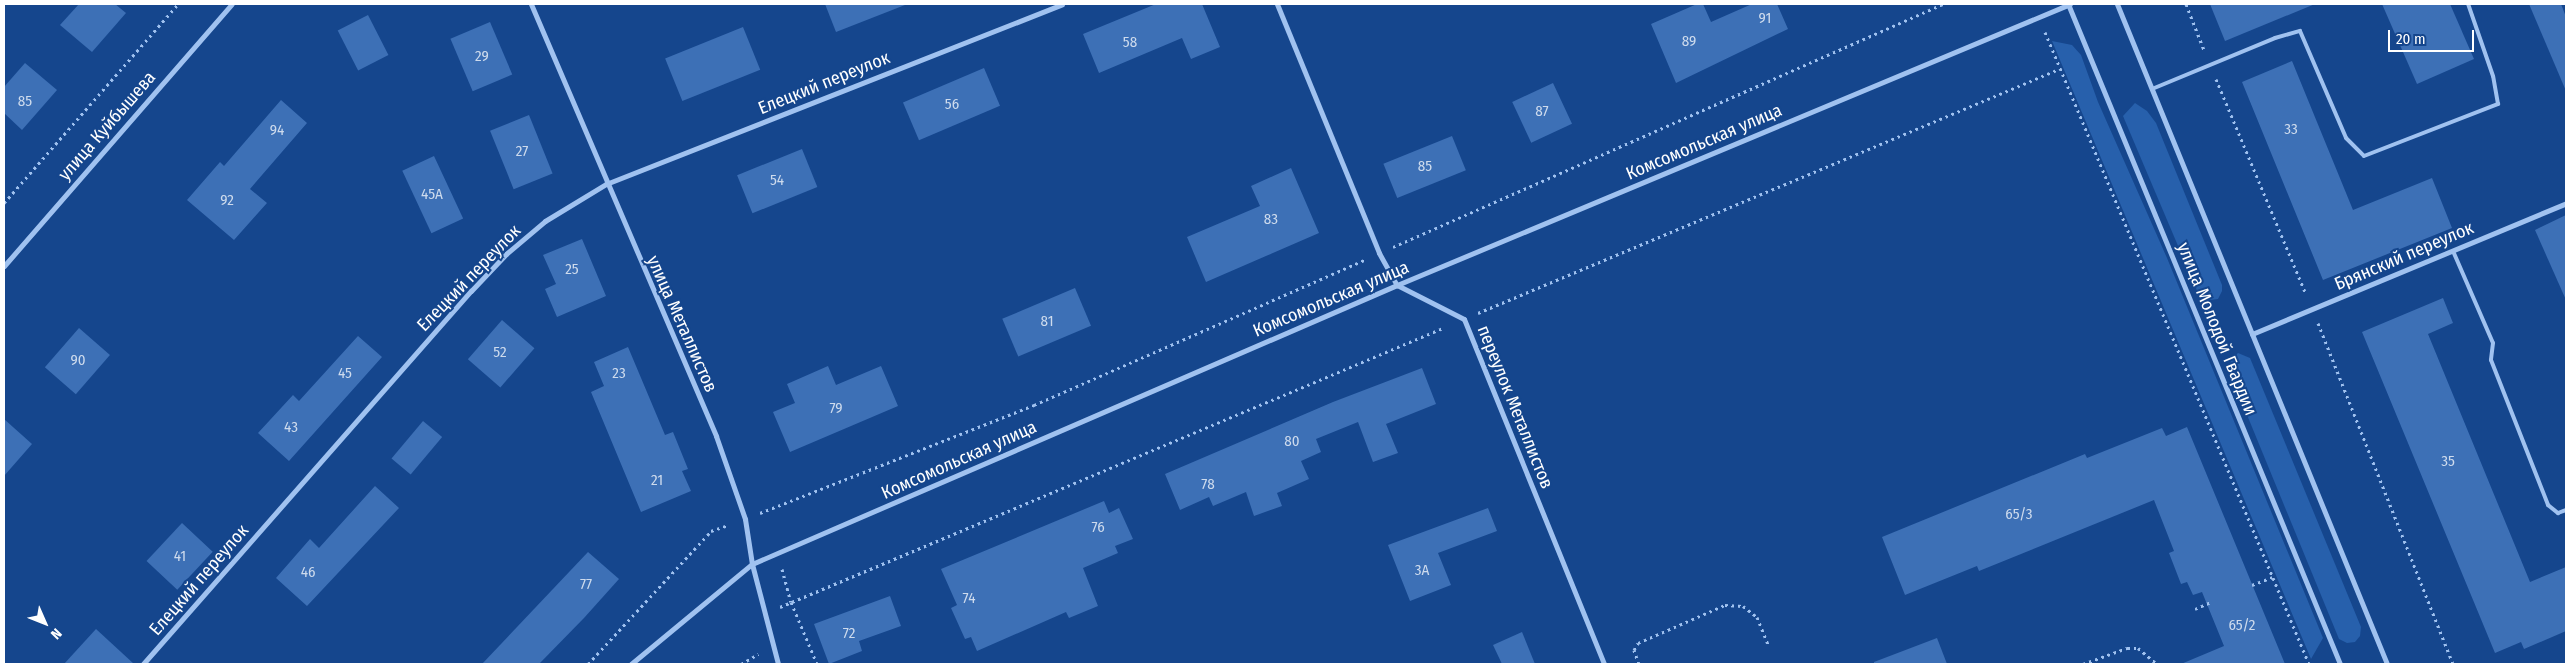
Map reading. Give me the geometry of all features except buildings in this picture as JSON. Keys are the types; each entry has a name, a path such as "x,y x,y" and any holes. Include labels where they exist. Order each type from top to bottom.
{"street":[{"name":"улица Куйбышева","path":"4,266 232,4"},
{"name":"улица Металлистов","path":"531,4 606,184 716,436 745,519 752,564 778,664"},
{"name":"Елецкий переулок","path":"143,664 506,254 545,221 606,184 1062,4"},
{"path":"1278,4 1380,253 1397,285"},
{"name":"улица Молодой Гвардии","path":"2069,4 2340,664"},
{"name":"Комсомольская улица","path":"631,664 752,564 1397,285 2069,4"},
{"name":"улица Молодой Гвардии","path":"2117,4 2387,664"},
{"name":"Брянский переулок","path":"2252,334 2566,203"},
{"name":"переулок Металлистов","path":"1397,285 1464,319 1604,664"}],"lane":[{"path":"2152,89 2275,38 2300,31 2346,138 2364,156 2498,104 2493,76 2468,4"},
{"path":"2453,251 2493,343 2491,360 2548,505 2558,513 2566,510"}],"path":[{"path":"4,202 178,4"},
{"path":"588,664 711,532 1034,405 1943,4"},
{"path":"2186,4 2312,309 2453,664"},
{"path":"2039,17 2059,69 2309,664"},
{"path":"766,613 2059,69"},
{"path":"778,554 791,602 817,664"},
{"path":"2252,585 2273,577"},
{"path":"2194,609 2211,602"},
{"path":"1639,664 1634,650 1638,643 1726,605 1743,606 1757,617 1769,646"},
{"path":"2083,664 2133,648 2138,648 2158,664"}],"shaded area":[{"path":"2052,41 2072,45 2081,55 2098,102 2167,258 2323,638 2311,659"},
{"path":"2135,103 2147,111 2156,123 2222,285 2222,291 2218,299 2210,300 2198,293 2123,116"},
{"path":"2238,353 2250,358 2361,627 2360,636 2355,642 2347,643 2339,639 2229,371 2231,360"}]}
